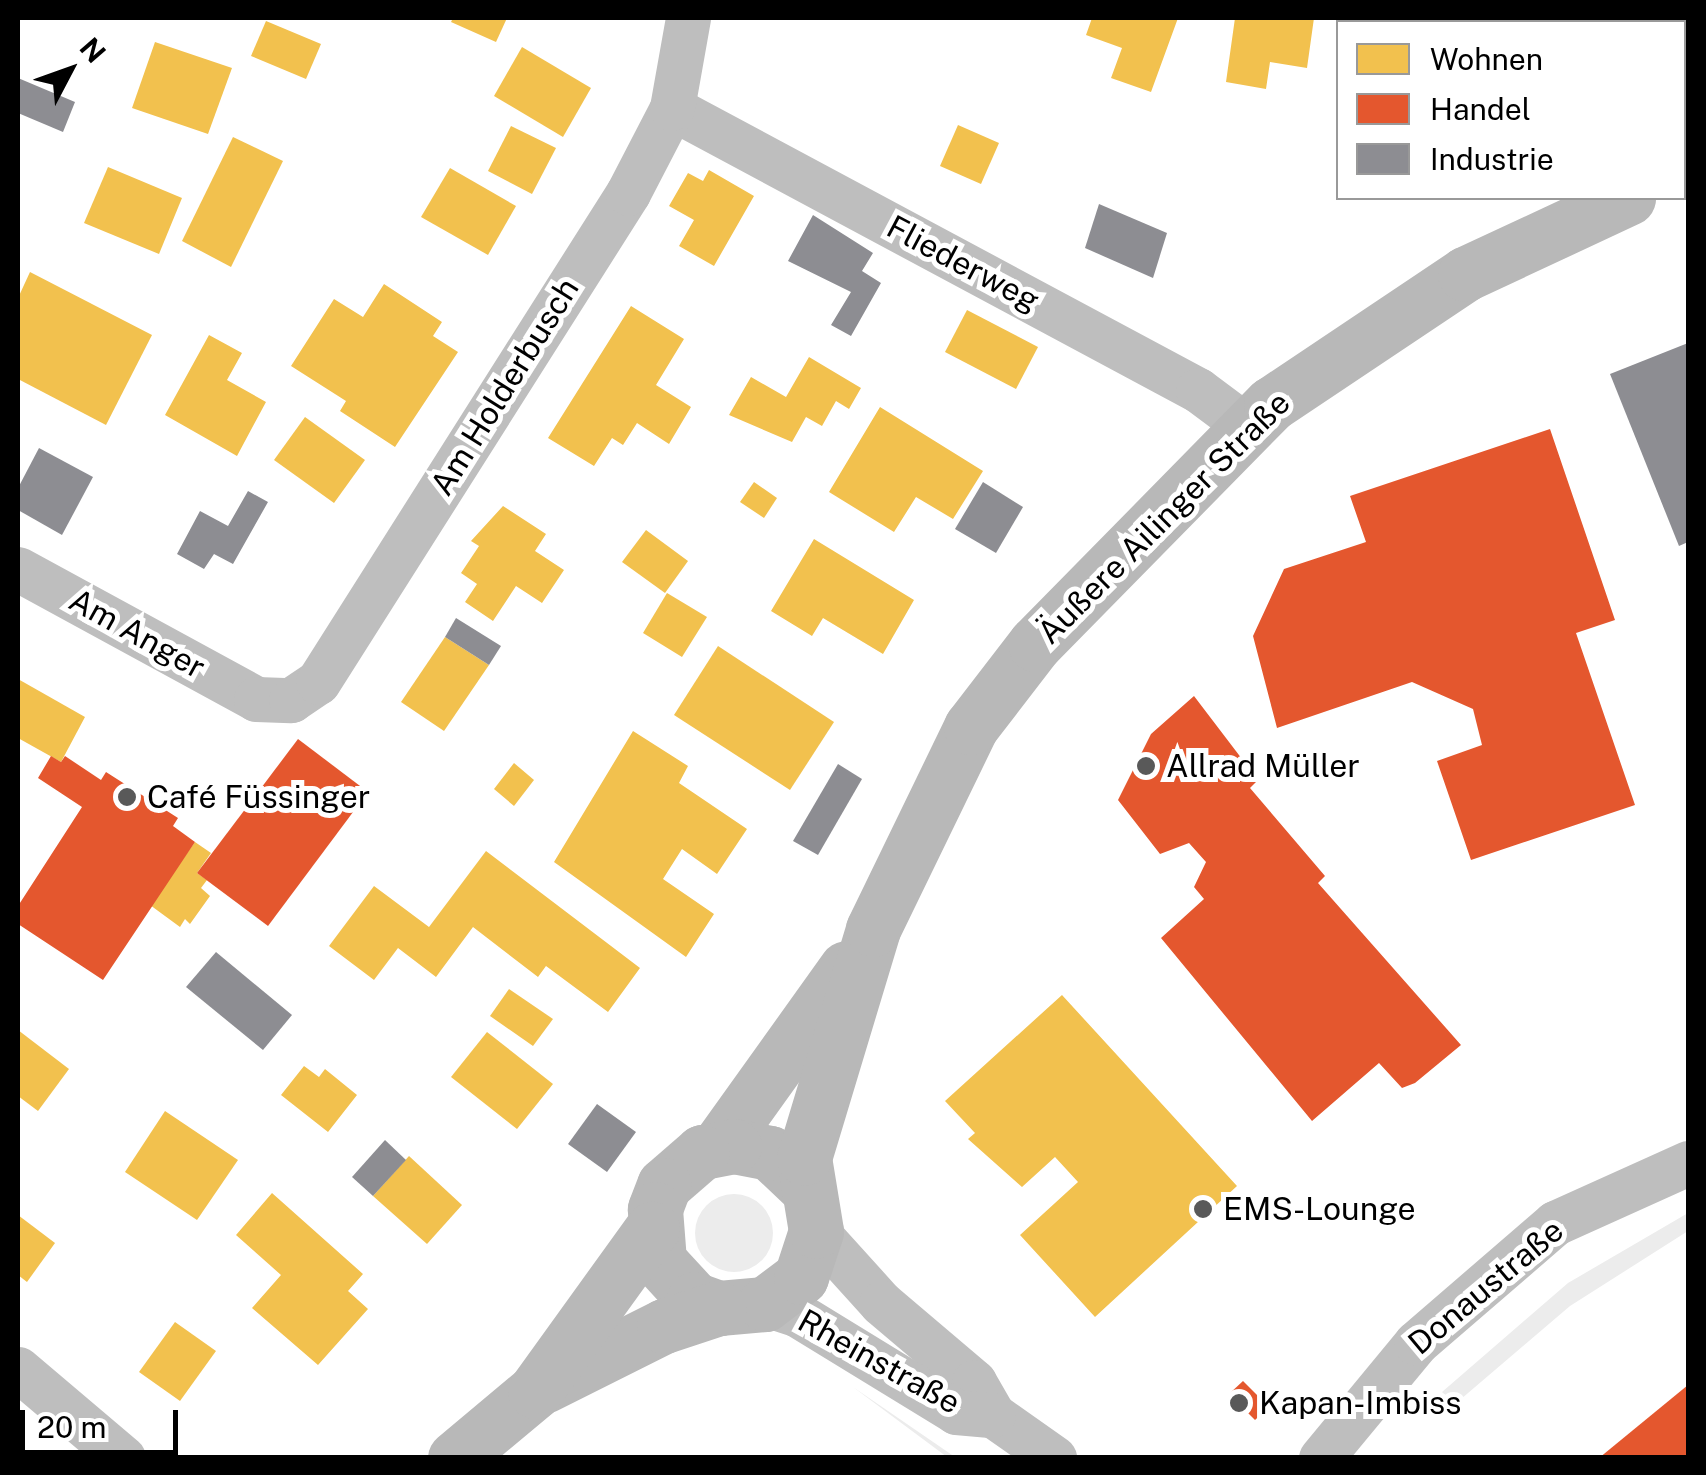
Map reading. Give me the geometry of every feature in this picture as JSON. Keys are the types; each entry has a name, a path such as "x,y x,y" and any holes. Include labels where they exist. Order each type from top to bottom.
{"main road":[{"name":"Äußere Ailinger Straße","path":"873,929 971,727 1034,644 1270,404 1465,274 1624,200"},
{"path":"535,1391 652,1229 664,1186 681,1165 718,1147 752,1109 873,929"},
{"path":"456,1458 535,1391 664,1326 742,1306 801,1276 812,1210 804,1158 873,929"},
{"path":"718,1147 770,1153 812,1210"},
{"path":"652,1229 659,1261 674,1283 742,1306"}],"street":[{"name":"Am Holderbusch","path":"256,699 291,700 318,682 628,193 672,108 688,18"},
{"name":"Fliederweg","path":"672,108 1198,390 1248,428"},
{"name":"Am Anger","path":"18,569 256,699"},
{"name":"Donaustraße","path":"1320,1458 1416,1342 1555,1223 1688,1163"},
{"name":"Rheinstraße","path":"812,1210 881,1303 974,1382 994,1415 1054,1458"},
{"name":"Rheinstraße","path":"742,1306 798,1315 956,1412 994,1415"},
{"path":"18,1369 123,1458"}],"shaded area":[{"path":"734,1194 762,1205 773,1233 762,1261 734,1272 706,1261 695,1233 706,1205"},
{"path":"1688,1213 1688,1231 1570,1306 1454,1405 1442,1392 1568,1283"},
{"path":"853,1387 955,1457 947,1457"}],"building: Wohnen":[{"path":"453,18 507,18 496,42 451,22"},
{"path":"1092,18 1178,18 1151,92 1111,78 1122,48 1086,35"},
{"path":"1235,18 1314,18 1307,68 1270,62 1266,89 1226,82"},
{"path":"1543,18 1628,18 1628,20"},
{"path":"266,21 321,44 306,79 251,56"},
{"path":"155,42 232,68 208,134 132,108"},
{"path":"522,47 591,88 563,137 494,96"},
{"path":"958,125 999,143 981,184 940,166"},
{"path":"511,126 556,148 532,194 488,171"},
{"path":"233,137 283,161 231,267 182,241"},
{"path":"108,167 182,198 159,254 84,223"},
{"path":"450,168 516,206 488,255 421,217"},
{"path":"709,170 754,196 714,266 679,246 694,220 669,206 688,173 703,181"},
{"path":"30,272 152,335 106,425 18,379 18,298"},
{"path":"384,284 442,322 433,336 458,352 395,447 340,411 346,401 291,366 334,299 363,317"},
{"path":"631,306 684,339 656,385 691,407 669,444 637,423 623,445 612,438 594,466 548,438"},
{"path":"967,310 1038,347 1016,389 945,352"},
{"path":"209,335 242,353 227,380 266,402 237,456 165,415"},
{"path":"809,357 861,388 849,409 836,401 822,426 806,417 792,442 729,415 751,377 786,397"},
{"path":"880,407 983,471 953,519 916,497 894,532 829,492"},
{"path":"305,417 365,460 334,503 274,460"},
{"path":"754,482 777,498 764,518 740,502"},
{"path":"503,506 546,534 535,551 564,570 542,603 516,586 493,621 465,602 477,584 461,573 479,546 471,541"},
{"path":"646,530 688,561 665,593 622,562"},
{"path":"814,539 914,600 883,654 823,618 812,636 771,611"},
{"path":"667,593 707,617 682,657 643,633"},
{"path":"445,637 489,665 444,731 401,702"},
{"path":"718,646 834,722 790,790 674,715"},
{"path":"18,679 85,717 61,762 18,738"},
{"path":"633,731 688,766 679,783 747,829 717,874 682,849 663,879 714,914 686,957 554,862"},
{"path":"514,763 534,780 514,806 494,789"},
{"path":"195,842 211,853 197,873 207,880 201,888 210,896 190,924 185,919 180,927 150,905"},
{"path":"486,851 640,968 608,1012 546,966 538,977 473,927 436,977 398,948 374,980 329,946 374,886 429,927"},
{"path":"509,989 553,1019 533,1046 490,1016"},
{"path":"1062,995 1237,1186 1095,1317 1020,1235 1078,1182 1055,1157 1022,1187 968,1139 975,1133 945,1101"},
{"path":"18,1030 69,1069 38,1111 18,1096"},
{"path":"487,1032 553,1084 517,1129 451,1077"},
{"path":"304,1066 319,1077 325,1069 357,1095 328,1132 281,1095"},
{"path":"165,1111 238,1160 197,1220 125,1172"},
{"path":"409,1156 462,1205 427,1244 373,1196"},
{"path":"272,1193 363,1274 348,1291 368,1309 318,1365 252,1308 281,1275 236,1235"},
{"path":"18,1215 55,1243 27,1282 18,1275"},
{"path":"175,1322 216,1351 180,1401 139,1372"}],"building: Handel":[{"path":"1550,429 1615,620 1576,633 1635,805 1471,860 1437,761 1482,745 1473,709 1412,682 1277,728 1253,636 1284,569 1366,542 1350,496"},
{"path":"1194,696 1258,780 1250,788 1325,876 1318,883 1461,1045 1415,1083 1402,1088 1379,1063 1312,1121 1161,938 1204,899 1194,887 1206,862 1189,843 1160,854 1118,800 1151,734"},
{"path":"298,739 368,792 268,926 197,873"},
{"path":"51,756 61,762 65,756 101,780 106,772 178,818 173,826 195,842 103,980 18,924 18,906 82,807 38,778"},
{"path":"1243,1381 1269,1407 1255,1420 1229,1394"},
{"path":"1688,1385 1688,1458 1599,1458"}],"building: Industrie":[{"path":"18,78 75,102 63,132 18,113"},
{"path":"1099,204 1167,233 1153,278 1085,248"},
{"path":"813,215 873,253 862,271 881,283 851,336 831,325 851,292 788,261"},
{"path":"1688,343 1688,542 1679,546 1610,374"},
{"path":"39,448 93,477 62,535 18,510 18,488"},
{"path":"983,482 1023,507 996,553 955,529"},
{"path":"248,491 268,502 233,564 214,554 204,569 177,554 200,511 228,526"},
{"path":"456,618 501,646 489,665 445,637"},
{"path":"838,764 862,779 818,855 793,841"},
{"path":"216,952 292,1015 263,1050 186,987"},
{"path":"597,1104 636,1132 607,1172 568,1144"},
{"path":"385,1140 406,1160 373,1196 352,1177"}],"place":[{"name":"Allrad Müller","path":"1146,766"},
{"name":"Café Füssinger","path":"127,797"},
{"name":"EMS-Lounge","path":"1203,1209"},
{"name":"Kapan-Imbiss","path":"1239,1403"}]}
